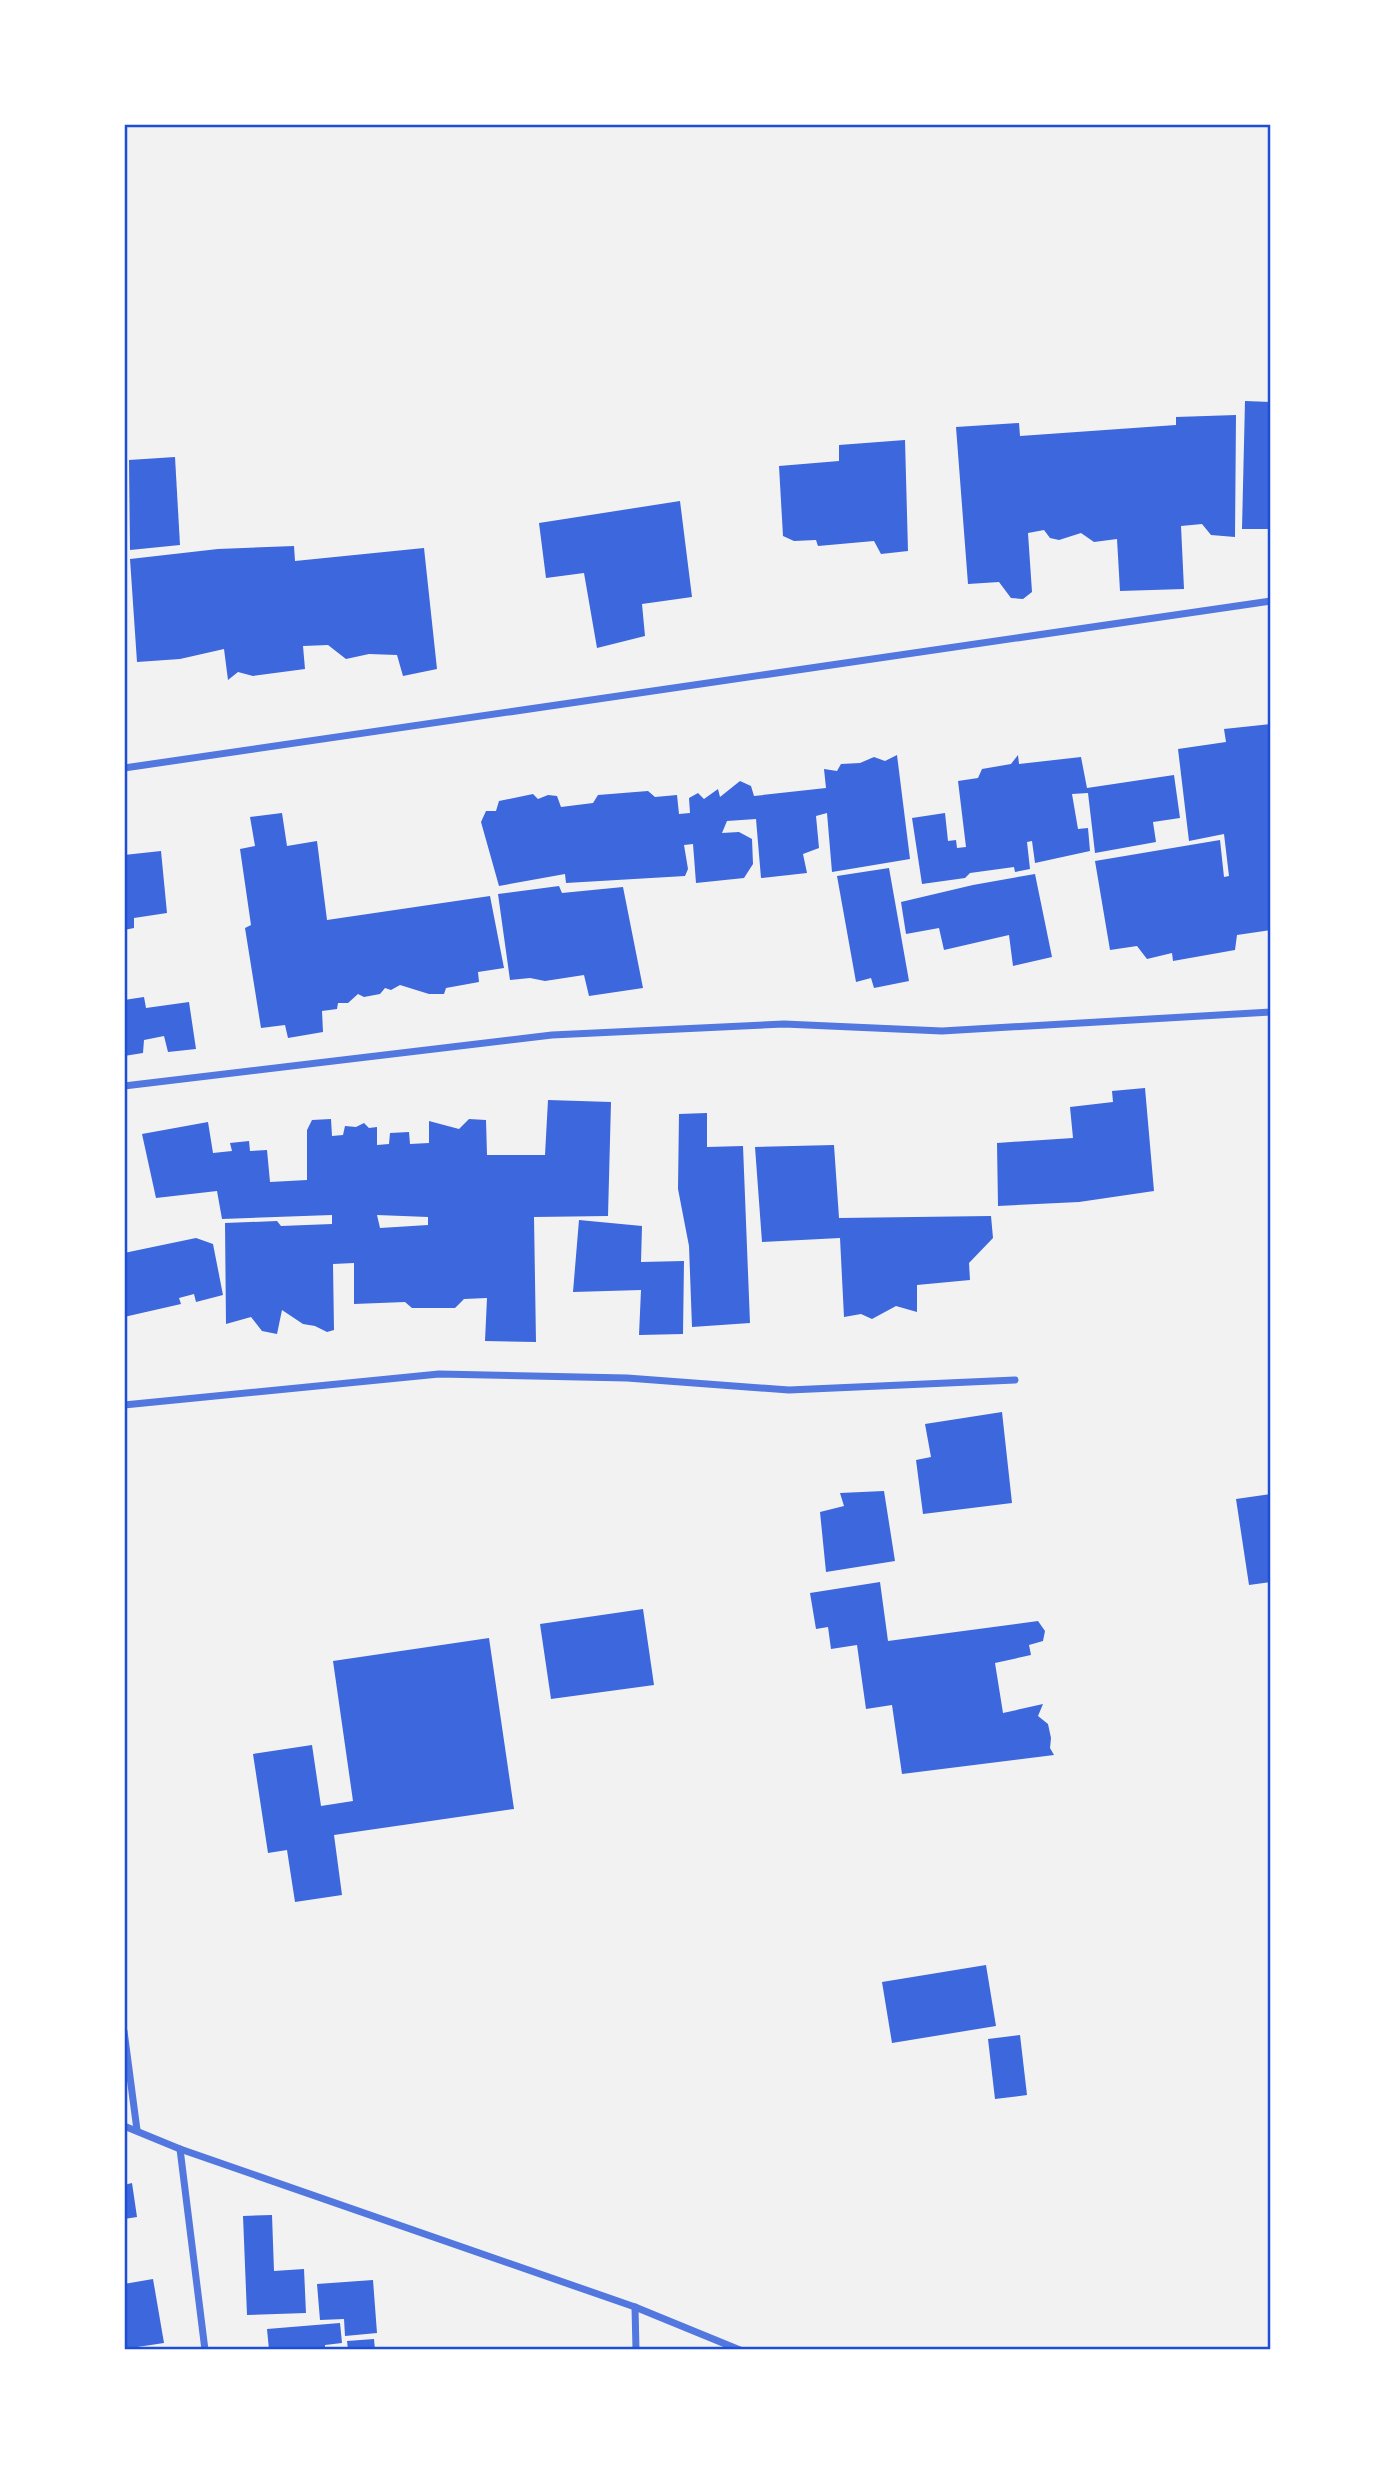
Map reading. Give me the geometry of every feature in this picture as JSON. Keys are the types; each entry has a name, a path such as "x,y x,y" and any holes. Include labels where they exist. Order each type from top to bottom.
{"street":[{"path":"124,768 1271,601"},
{"path":"124,1086 552,1035 784,1024 942,1031 1271,1012"},
{"path":"124,1405 439,1374 627,1378 789,1390 1015,1380"},
{"path":"124,2031 137,2130"},
{"path":"124,2126 180,2149 635,2307 740,2350"},
{"path":"180,2149 205,2350"},
{"path":"635,2307 636,2350"}],"building":[{"path":"1245,401 1271,402 1271,529 1242,529"},
{"path":"1236,415 1235,537 1211,535 1202,524 1181,526 1184,589 1120,591 1117,539 1094,542 1081,533 1059,540 1050,538 1044,530 1028,533 1032,592 1023,599 1011,598 999,582 968,584 956,427 1019,423 1020,436 1176,425 1176,417"},
{"path":"905,440 908,551 881,554 874,541 818,546 816,540 794,541 783,536 779,466 839,461 839,445"},
{"path":"175,457 180,545 130,550 129,460"},
{"path":"680,501 692,597 642,604 645,636 597,648 584,573 546,578 539,523"},
{"path":"294,546 295,561 424,548 437,669 403,676 397,655 369,654 346,659 328,645 303,646 305,669 253,676 238,672 228,680 224,649 180,659 137,662 130,559 218,549"},
{"path":"1271,724 1271,930 1237,935 1235,950 1173,961 1172,953 1147,959 1137,946 1110,950 1095,861 1220,840 1224,877 1229,876 1224,834 1189,841 1178,749 1226,742 1224,729"},
{"path":"897,755 910,859 832,872 827,813 816,816 819,848 803,854 807,873 761,878 756,819 727,821 722,833 739,832 752,839 753,864 744,878 696,883 693,844 684,845 688,869 685,876 566,883 565,874 499,886 481,822 486,811 496,811 499,801 533,794 538,799 548,795 557,796 561,807 593,803 598,795 648,791 655,797 677,795 679,814 690,813 689,798 698,793 704,799 718,789 720,797 740,781 751,786 754,796 826,788 824,769 837,771 841,764 860,763 874,757 885,761"},
{"path":"1018,755 1019,764 1081,757 1087,788 1174,775 1180,818 1153,822 1156,842 1095,853 1088,793 1072,794 1078,829 1088,828 1090,851 1035,863 1032,841 1027,842 1030,869 1015,872 1014,867 970,873 965,878 922,884 912,818 945,813 948,841 956,840 957,848 966,847 958,781 978,778 982,769 1011,764"},
{"path":"282,813 287,846 317,841 327,920 490,896 504,968 478,972 479,982 446,988 444,994 429,994 400,985 391,990 385,988 380,994 364,997 358,994 348,1003 338,1003 337,1009 322,1011 323,1032 288,1038 285,1025 261,1028 245,928 251,925 240,849 255,846 250,817"},
{"path":"161,851 167,913 134,918 134,928 124,930 124,855"},
{"path":"889,868 909,981 874,988 871,978 856,982 837,876"},
{"path":"1035,874 1052,957 1013,966 1009,935 944,950 939,928 906,934 901,902"},
{"path":"559,886 562,893 623,887 643,988 589,996 584,975 545,981 530,978 510,980 498,894"},
{"path":"144,997 146,1008 189,1002 196,1049 168,1052 164,1036 144,1040 143,1053 124,1056 124,1000"},
{"path":"1145,1088 1154,1191 1079,1202 998,1206 997,1143 1073,1138 1070,1107 1113,1102 1112,1091"},
{"path":"548,1100 611,1102 608,1216 534,1217 536,1342 485,1341 487,1298 464,1299 455,1308 412,1308 405,1302 354,1304 354,1263 333,1264 334,1330 327,1332 303,1324 282,1310 277,1334 262,1331 251,1317 226,1324 225,1223 277,1221 281,1226 332,1224 332,1215 222,1219 217,1191 156,1198 142,1134 208,1122 213,1153 232,1151 230,1143 249,1141 250,1151 267,1150 270,1182 307,1180 307,1130 312,1120 331,1119 332,1136 343,1135 345,1126 356,1127 364,1123 369,1128 377,1127 377,1145 389,1144 390,1133 409,1132 410,1144 429,1143 429,1121 459,1129 469,1119 486,1120 487,1155 545,1155","holes":["377,1215 428,1217 428,1225 380,1228"]},
{"path":"707,1113 707,1147 743,1146 750,1323 692,1327 689,1246 678,1189 679,1114"},
{"path":"834,1145 839,1218 991,1216 993,1238 969,1263 970,1280 917,1285 917,1312 896,1306 872,1319 861,1314 844,1317 840,1238 762,1242 755,1147"},
{"path":"579,1220 642,1226 641,1262 684,1261 683,1334 639,1335 641,1290 573,1292"},
{"path":"196,1238 213,1244 223,1295 196,1302 194,1294 179,1298 181,1304 124,1317 124,1253"},
{"path":"1002,1412 1012,1503 923,1514 916,1460 931,1457 925,1424"},
{"path":"884,1491 895,1561 826,1572 820,1512 844,1506 840,1493"},
{"path":"1271,1494 1271,1582 1249,1585 1236,1499"},
{"path":"880,1582 888,1641 1038,1621 1045,1631 1043,1641 1029,1645 1031,1655 995,1663 1003,1713 1043,1704 1038,1716 1048,1724 1050,1748 1054,1755 902,1774 892,1705 866,1709 857,1645 831,1649 828,1627 816,1629 810,1593"},
{"path":"643,1609 654,1685 551,1699 540,1624"},
{"path":"489,1638 514,1809 334,1835 342,1895 295,1902 287,1850 268,1853 253,1754 312,1745 321,1806 353,1801 333,1661"},
{"path":"986,1965 996,2026 892,2043 882,1982"},
{"path":"1020,2035 1027,2095 995,2099 988,2039"},
{"path":"132,2183 137,2217 124,2219 124,2185"},
{"path":"272,2215 274,2271 304,2269 306,2313 247,2315 243,2216"},
{"path":"153,2279 164,2343 124,2349 124,2284"},
{"path":"373,2280 377,2333 345,2336 344,2319 320,2320 317,2284"},
{"path":"340,2323 342,2343 325,2345 325,2350 269,2350 267,2329"},
{"path":"374,2339 375,2350 348,2350 347,2341"}]}
